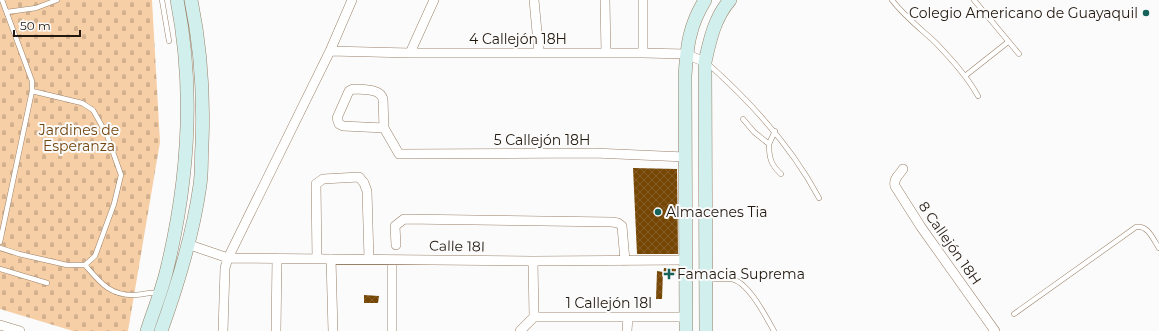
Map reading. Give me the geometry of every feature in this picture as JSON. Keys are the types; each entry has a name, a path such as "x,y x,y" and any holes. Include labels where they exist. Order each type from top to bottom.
{"main road":[{"path":"147,331 160,293 176,226 185,177 188,140 186,71 181,18 177,0"},
{"path":"161,331 177,286 196,211 200,183 203,116 199,45 191,0"},
{"path":"686,331 686,54 692,26 704,0"},
{"path":"706,331 705,62 712,32 718,18 730,0"}],"street":[{"path":"223,331 225,268 228,258 330,51 352,0"},
{"path":"410,53 434,0"},
{"path":"534,0 539,54"},
{"path":"606,0 606,53"},
{"path":"643,0 643,53"},
{"name":"4 Callejón 18H","path":"330,51 410,53 686,54 705,62"},
{"path":"353,89 378,92 382,95 384,128 343,126 339,124 337,118 349,90 353,89"},
{"name":"5 Callejón 18H","path":"384,128 399,154 594,150 685,157"},
{"name":"8 Callejón 18H","path":"903,169 895,179 895,186 921,227 995,331"},
{"path":"317,259 316,184 324,179 359,177 364,183 367,191 369,259"},
{"path":"396,245 395,226 404,219 612,222 618,223 622,226 624,261"},
{"name":"Calle 18I","path":"187,244 228,258 533,261 685,260"},
{"path":"276,331 277,258"},
{"path":"331,259 333,331"},
{"path":"392,260 392,331"},
{"path":"520,331 534,318 533,261"},
{"path":"627,331 628,317"},
{"name":"1 Callejón 18I","path":"534,318 685,317"},
{"path":"0,325 20,331"}],"lane":[{"path":"0,242 32,91 32,80 2,0"},
{"path":"7,12 36,8 57,0"},
{"path":"162,0 169,41"},
{"path":"892,0 899,9 936,44 965,76 978,96"},
{"path":"974,0 1019,54"},
{"path":"965,76 1008,42"},
{"path":"705,62 741,94 775,131 809,180 819,198"},
{"path":"32,91 82,103 93,110 107,135 120,175 114,204 95,256 85,265"},
{"path":"743,119 754,132 769,144"},
{"path":"775,131 769,144 769,154 774,167 781,174"},
{"path":"1014,314 1136,227 1141,226 1145,228 1159,248"},
{"path":"0,248 19,254 60,263 85,265 111,291 120,294 135,295 148,292 160,293"},
{"path":"0,269 47,283"},
{"path":"706,279 732,279 742,283 749,291 774,331"}],"green space":[{"name":"Jardines de Esperanza","path":"0,0 152,0 160,142 128,331 73,331 0,309"}],"building":[{"name":"Almacenes Tia","path":"633,168 677,169 678,254 637,254"},
{"name":"Famacia Suprema","path":"664,268 676,269 675,276 663,275"},
{"path":"657,271 663,272 662,299 656,299"},
{"path":"364,295 379,296 378,303 364,303"}],"place":[{"name":"Colegio Americano de Guayaquil","path":"1146,13"},
{"name":"Almacenes Tia","path":"658,212"},
{"name":"Famacia Suprema","path":"669,274"}]}
